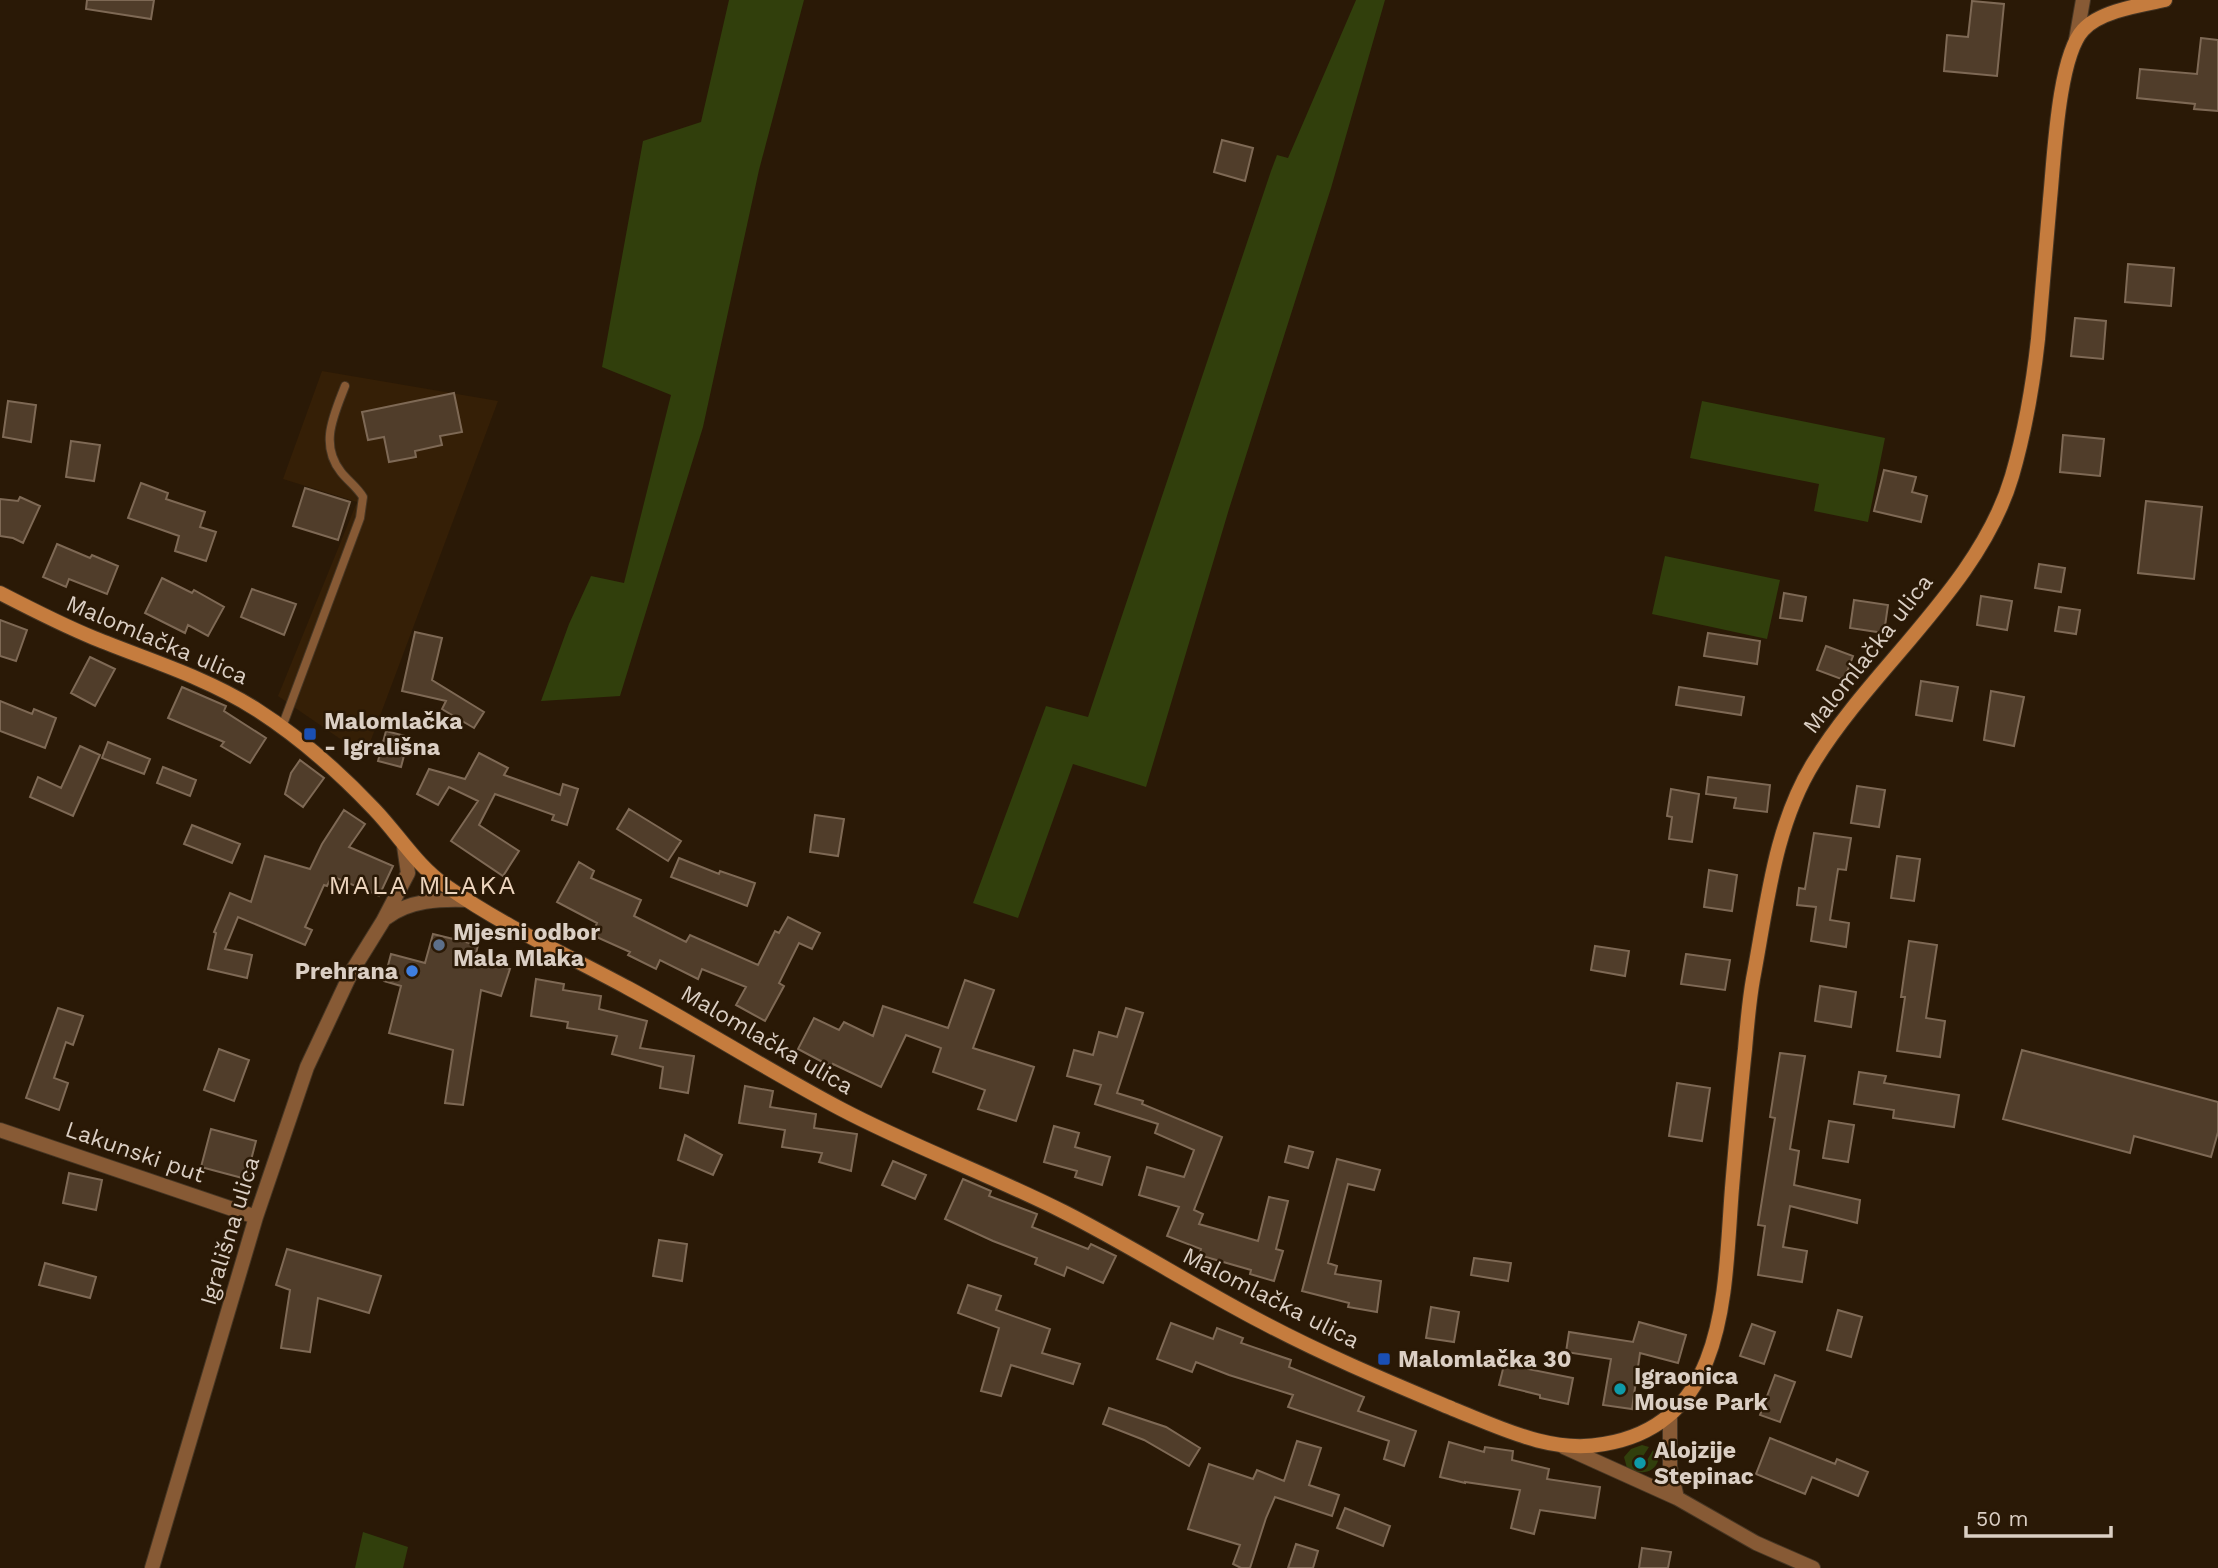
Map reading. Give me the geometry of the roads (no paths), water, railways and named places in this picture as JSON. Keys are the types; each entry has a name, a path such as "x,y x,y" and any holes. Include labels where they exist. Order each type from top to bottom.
{"street":[{"name":"Malomlačka ulica","path":"0,593 89,636 199,679 247,703 282,727 340,775 380,815 421,866 439,882 520,931 705,1031 843,1110 1065,1212 1272,1328 1379,1378 1498,1427 1545,1443 1585,1447 1617,1442 1645,1431 1670,1416 1681,1405 1706,1364 1715,1341 1720,1318 1751,992 1773,873 1797,792 1829,739 1862,693 1931,613 1971,559 2004,501 2027,412 2037,348 2059,103 2076,40 2083,0"},
{"path":"2076,40 2086,27 2097,20 2129,8 2165,0"},
{"name":"Igrališna ulica","path":"152,1568 256,1217 307,1067 352,971 383,921 408,873 404,846"},
{"path":"383,921 395,912 416,904 468,900"},
{"name":"Lakunski put","path":"0,1130 256,1217"},
{"path":"1670,1416 1670,1467 1677,1498"},
{"name":"Malomlačka ulica","path":"1564,1447 1677,1498 1756,1543 1813,1568"}],"lane":[{"path":"282,727 360,518 363,498 333,459 329,446 330,427 345,386"}],"place":[{"name":"Malomlačka - Igrališna","path":"310,734"},
{"name":"Mjesni odbor Mala Mlaka","path":"439,945"},
{"name":"Prehrana","path":"412,971"},
{"name":"Malomlačka 30","path":"1384,1359"},
{"name":"Igraonica Mouse Park","path":"1620,1389"},
{"name":"Alojzije Stepinac","path":"1640,1463"}],"district":[{"name":"MALA MLAKA","path":"423,885"}]}
